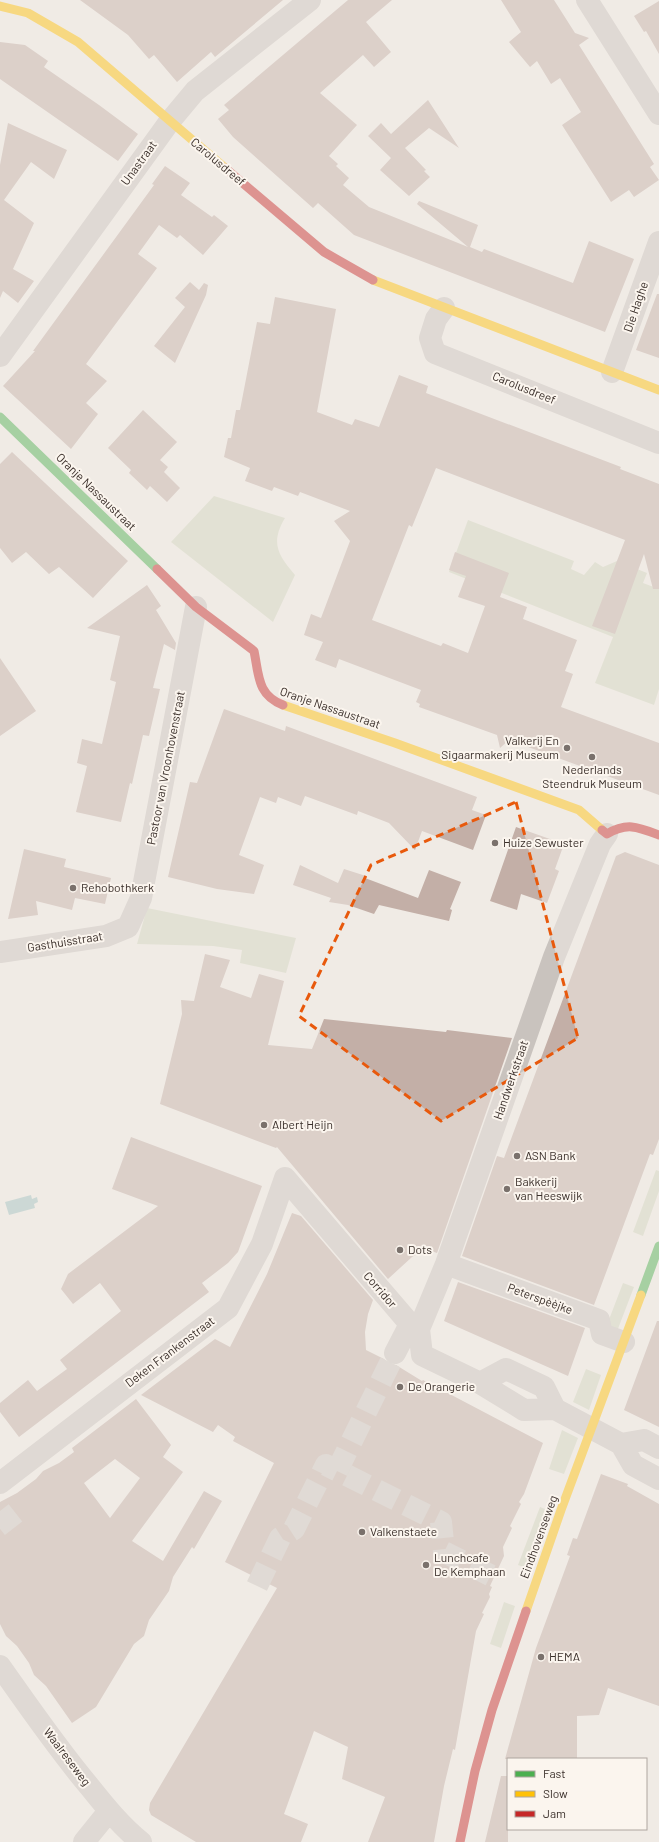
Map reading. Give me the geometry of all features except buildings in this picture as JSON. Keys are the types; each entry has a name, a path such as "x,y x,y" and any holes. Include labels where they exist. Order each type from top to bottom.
{"street":[{"name":"Unastraat","path":"0,356 170,121 195,91 310,0"},
{"path":"587,0 659,114"},
{"name":"Carolusdreef","path":"0,6 28,13 78,42 144,96 170,121 324,252 373,280 659,390"},
{"name":"Die Haghe","path":"612,372 659,242"},
{"name":"Carolusdreef","path":"444,308 436,319 430,338 435,353 659,442"},
{"name":"Oranje Nassaustraat","path":"0,417 196,607 254,651 261,688 272,701 395,743 579,810 607,834"},
{"name":"Pastoor van Vroonhovenstraat","path":"128,927 141,898 196,607"},
{"path":"607,834 622,826 634,825 659,834"},
{"name":"Handwerkstraat","path":"395,1353 415,1326 446,1264 557,950 600,844 607,834"},
{"name":"Gasthuisstraat","path":"0,952 106,936 128,927"},
{"name":"Corridor","path":"285,1178 415,1326"},
{"name":"Deken Frankenstraat","path":"0,1483 228,1308 262,1244 285,1178"},
{"name":"Eindhovenseweg","path":"460,1842 475,1771 492,1710 561,1510 659,1246"},
{"name":"Peterspèèjke","path":"446,1264 599,1320 602,1334 624,1342"},
{"path":"415,1326 422,1355 480,1383 506,1369 544,1387 555,1409 621,1444 633,1465 659,1479"},
{"path":"621,1444 644,1440 659,1448"},
{"name":"Waalreseweg","path":"0,1666 66,1758 109,1811 128,1832 140,1842"},
{"path":"84,1842 109,1811"}],"highlighted area":[{"path":"516,802 578,1038 441,1121 299,1016 371,865"}],"green space":[{"path":"214,496 285,518 278,535 278,548 280,555 295,575 273,622 171,542"},
{"path":"468,520 574,561 571,569 584,575 595,562 603,567 617,561 647,573 643,583 659,589 659,689 654,705 595,683 613,637 449,572"},
{"path":"147,908 296,938 286,973 240,963 242,950 213,946 137,944"},
{"path":"656,1170 659,1171 659,1191 643,1236 633,1232"},
{"path":"623,1283 634,1287 616,1334 605,1330"},
{"path":"586,1369 601,1375 589,1410 573,1402"},
{"path":"562,1430 578,1438 564,1474 549,1469"},
{"path":"540,1507 550,1511 529,1569 518,1565"},
{"path":"504,1602 515,1606 501,1648 490,1644"}],"water":[{"path":"31,1195 32,1199 37,1197 38,1202 34,1204 35,1208 9,1215 5,1202"}],"tunnel":[{"path":"337,1471 395,1353"},
{"path":"257,1586 280,1538 294,1529 326,1465 441,1522 444,1552 494,1577"},
{"path":"0,1511 18,1534"}],"traffic: fast":[{"path":"0,417 157,569"},
{"path":"641,1295 659,1246"}],"traffic: slow":[{"path":"0,6 28,13 78,42 225,168"},
{"path":"373,280 659,390"},
{"path":"283,705 395,743 579,810 602,830"},
{"path":"526,1611 561,1510 641,1295"}],"traffic: jam":[{"path":"225,168 324,252 373,280"},
{"path":"157,569 196,607 254,651 259,676 264,690 274,701 283,705"},
{"path":"602,830 607,834 621,828 633,827 659,835"},
{"path":"460,1842 475,1771 492,1710 526,1611"}],"place":[{"name":"Valkerij En Sigaarmakerij Museum","path":"567,748"},
{"name":"Nederlands Steendruk Museum","path":"592,757"},
{"name":"Huize Sewuster","path":"495,843"},
{"name":"Rehobothkerk","path":"73,888"},
{"name":"Albert Heijn","path":"264,1125"},
{"name":"ASN Bank","path":"517,1156"},
{"name":"Bakkerij van Heeswijk","path":"507,1189"},
{"name":"Dots","path":"400,1250"},
{"name":"De Orangerie","path":"400,1387"},
{"name":"Valkenstaete","path":"362,1532"},
{"name":"Lunchcafe De Kemphaan","path":"426,1565"},
{"name":"HEMA","path":"541,1657"}]}
